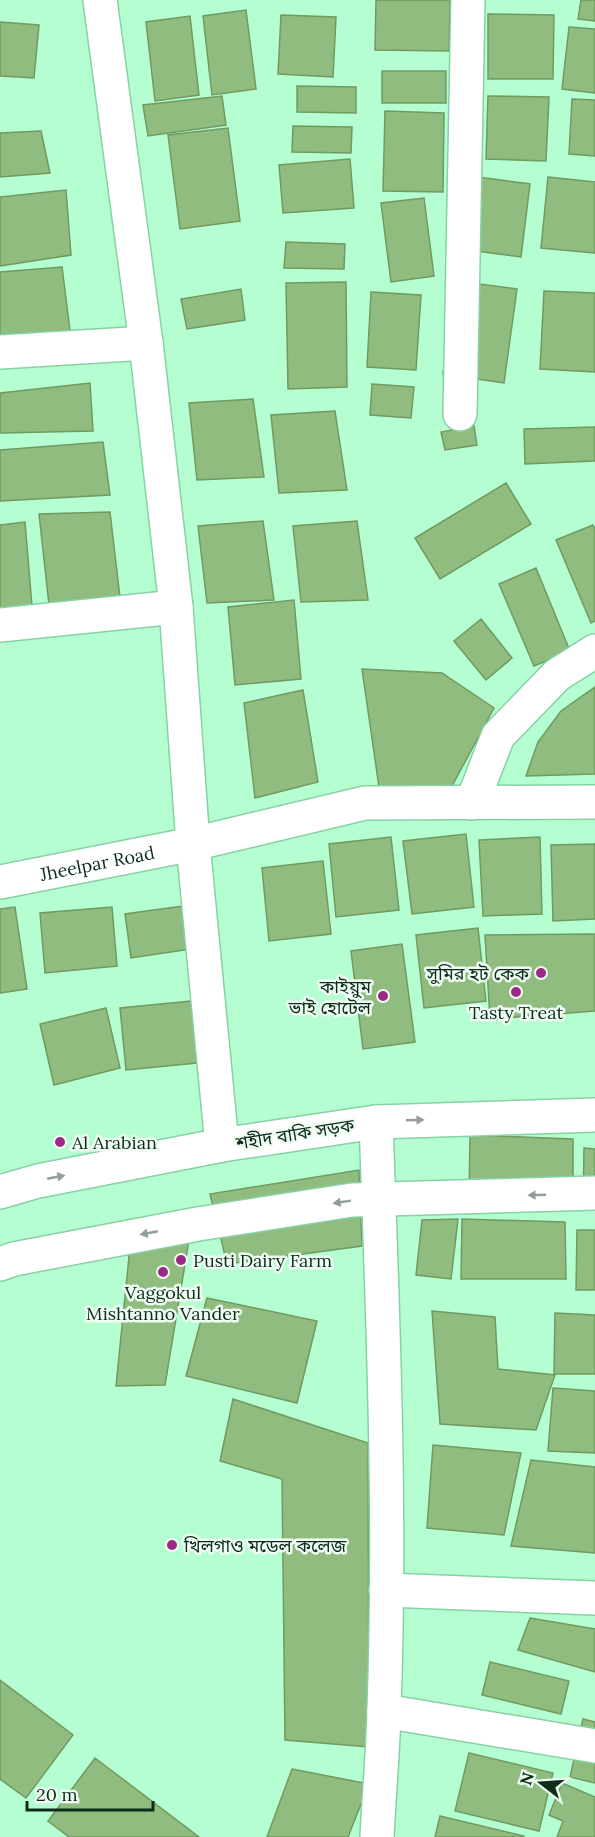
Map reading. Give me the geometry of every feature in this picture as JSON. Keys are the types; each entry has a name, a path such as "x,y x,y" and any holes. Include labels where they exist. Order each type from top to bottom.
{"street":[{"path":"100,0 146,343 176,607 193,844 222,1145"},
{"path":"460,414 468,0"},
{"path":"0,352 146,343"},
{"path":"0,625 176,607"},
{"path":"472,803 498,736 557,675 595,651"},
{"name":"Jheelpar Road","path":"0,882 193,844 366,803 595,802"},
{"name":"শহীদ বাকি সড়ক","path":"0,1192 38,1180 222,1145 376,1122 595,1115"},
{"path":"376,1122 384,1352 386,1590 384,1711 377,1837"},
{"path":"0,1264 14,1259 198,1224 352,1200 595,1193"},
{"path":"386,1590 595,1598"},
{"path":"384,1711 595,1746"}],"building":[{"path":"376,0 450,0 449,51 375,50"},
{"path":"581,0 595,0 595,21 578,19"},
{"path":"246,10 256,89 212,95 203,16"},
{"path":"488,14 554,15 553,79 488,79"},
{"path":"281,15 336,17 333,77 278,74"},
{"path":"190,16 199,95 155,101 146,22"},
{"path":"0,22 39,25 34,78 0,76"},
{"path":"569,27 595,29 595,93 562,89"},
{"path":"382,71 446,71 446,103 382,103"},
{"path":"297,86 356,87 356,113 297,112"},
{"path":"222,96 226,125 148,136 143,105"},
{"path":"488,96 549,97 546,161 486,159"},
{"path":"572,99 595,100 595,156 569,154"},
{"path":"385,111 444,113 443,192 383,191"},
{"path":"293,126 352,127 351,153 292,152"},
{"path":"228,128 240,221 180,229 168,135"},
{"path":"41,131 50,173 0,177 0,133"},
{"path":"350,159 354,208 283,213 279,165"},
{"path":"478,177 530,184 521,257 469,250"},
{"path":"548,177 595,182 595,253 541,248"},
{"path":"66,190 71,255 0,266 0,197"},
{"path":"424,198 434,276 391,282 381,203"},
{"path":"286,242 345,244 344,269 284,268"},
{"path":"62,267 71,338 0,344 0,272"},
{"path":"456,281 517,289 504,383 443,374"},
{"path":"346,282 347,387 288,389 286,283"},
{"path":"241,289 245,320 187,329 181,299"},
{"path":"544,291 595,293 595,372 540,369"},
{"path":"371,292 421,295 416,370 367,367"},
{"path":"90,383 93,431 0,433 0,393"},
{"path":"372,384 414,387 411,418 370,415"},
{"path":"253,399 264,477 197,480 189,403"},
{"path":"335,411 347,490 279,493 271,415"},
{"path":"474,426 477,445 445,450 441,432"},
{"path":"595,427 595,461 525,464 524,429"},
{"path":"103,442 110,495 0,501 0,450"},
{"path":"506,483 531,524 440,579 415,538"},
{"path":"110,512 121,606 50,614 39,514"},
{"path":"263,521 274,600 207,603 198,526"},
{"path":"357,521 368,600 301,602 293,526"},
{"path":"25,522 33,618 0,620 0,525"},
{"path":"593,525 595,529 595,621 591,623 556,540"},
{"path":"536,568 570,651 534,666 499,584"},
{"path":"294,600 301,679 235,685 228,607"},
{"path":"481,619 512,658 486,680 454,641"},
{"path":"362,669 442,673 494,708 452,786 379,787"},
{"path":"595,687 595,774 526,776 538,742 561,711"},
{"path":"303,690 318,782 255,798 244,703"},
{"path":"466,834 474,907 412,914 403,841"},
{"path":"391,837 399,910 336,917 329,844"},
{"name":"সুমির হট কেক","path":"540,837 542,914 483,916 479,840"},
{"path":"595,844 595,919 553,921 551,845"},
{"path":"323,861 331,934 269,941 262,868"},
{"path":"190,905 197,948 131,958 125,914"},
{"path":"15,907 27,989 0,993 0,909"},
{"path":"112,907 117,966 45,973 40,913"},
{"path":"478,928 486,1001 424,1008 416,935"},
{"name":"সুমির হট কেক","path":"595,934 595,1011 490,1019 485,935"},
{"name":"কাইয়ুম ভাই হোটেল","path":"402,944 415,1042 363,1049 351,951"},
{"path":"201,1000 207,1062 126,1070 120,1008"},
{"path":"106,1008 120,1068 54,1085 40,1024"},
{"path":"470,1135 573,1139 573,1196 469,1197"},
{"path":"584,1148 595,1149 595,1209 583,1209"},
{"path":"359,1170 362,1246 227,1264 210,1194"},
{"path":"458,1219 451,1279 416,1275 422,1220"},
{"path":"462,1219 565,1222 566,1279 461,1279"},
{"path":"132,1227 190,1234 165,1385 116,1386"},
{"path":"577,1230 595,1230 595,1290 576,1290"},
{"path":"207,1298 317,1321 297,1403 186,1376"},
{"path":"432,1311 495,1317 498,1369 555,1375 536,1430 440,1424"},
{"path":"555,1313 595,1315 595,1374 554,1374"},
{"path":"553,1388 595,1391 595,1453 548,1451"},
{"path":"233,1399 368,1443 369,1747 285,1740 282,1479 220,1461"},
{"path":"433,1445 521,1453 504,1535 427,1528"},
{"path":"531,1460 595,1467 595,1553 511,1546"},
{"path":"530,1618 595,1629 595,1672 518,1650"},
{"path":"490,1662 569,1681 561,1714 482,1695"},
{"path":"0,1680 73,1735 26,1798 0,1779"},
{"path":"583,1719 595,1722 595,1783 570,1777"},
{"path":"469,1753 553,1773 539,1831 455,1811"},
{"path":"95,1758 199,1837 69,1837 48,1821"},
{"path":"292,1769 369,1784 348,1837 267,1837"},
{"path":"562,1783 595,1797 595,1837 557,1837 563,1821 549,1815"},
{"path":"440,1816 524,1836 524,1837 435,1837"}],"place":[{"name":"সুমির হট কেক","path":"541,973"},
{"name":"Tasty Treat","path":"516,992"},
{"name":"কাইয়ুম ভাই হোটেল","path":"383,996"},
{"name":"Al Arabian","path":"60,1142"},
{"name":"Pusti Dairy Farm","path":"181,1260"},
{"name":"Vaggokul Mishtanno Vander","path":"163,1272"},
{"name":"খিলগাও মডেল কলেজ","path":"172,1545"}]}
